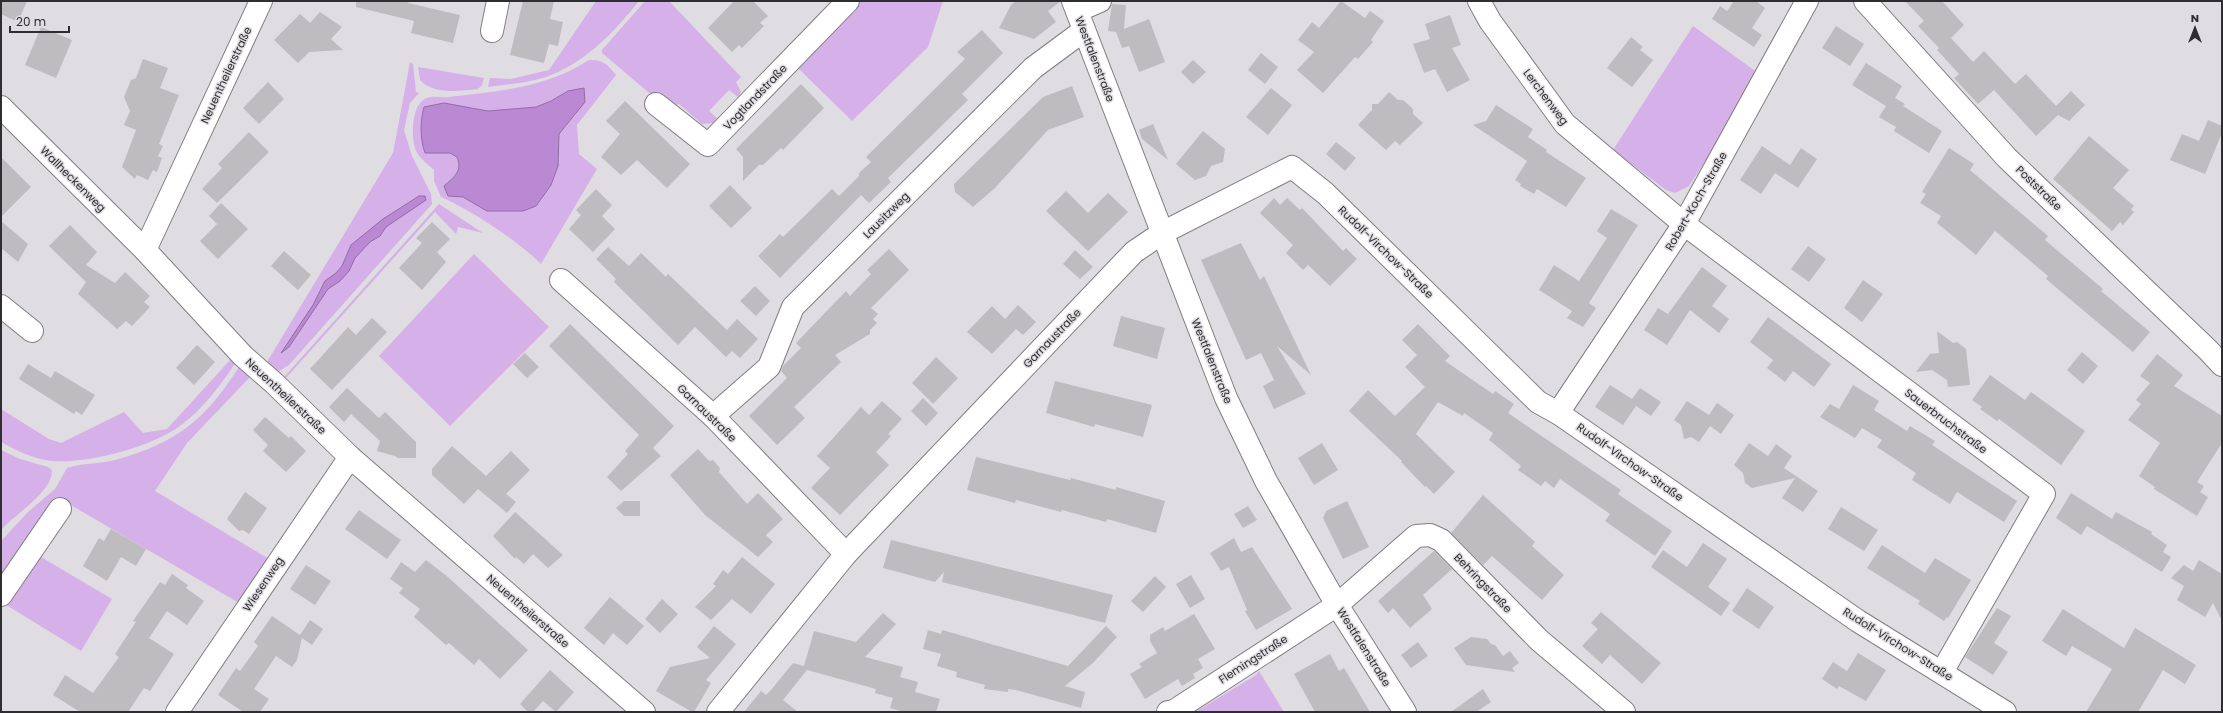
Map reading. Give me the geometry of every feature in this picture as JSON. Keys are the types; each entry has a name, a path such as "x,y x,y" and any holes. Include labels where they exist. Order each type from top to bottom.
{"street":[{"name":"Neuentheilerstraße","path":"261,1 145,250 243,356 274,383 350,457 644,712"},
{"path":"492,31 498,1"},
{"name":"Vogtlandstraße","path":"656,104 708,146 848,1"},
{"name":"Westfalenstraße","path":"1100,1 1075,6 1226,398 1266,481 1337,605 1405,712"},
{"name":"Lerchenweg","path":"1479,1 1490,21 1565,124 1684,224"},
{"name":"Robert-Koch-Straße","path":"1558,413 1684,224 1807,1"},
{"name":"Poststraße","path":"1865,1 2008,158 2222,365"},
{"name":"Lausitzweg","path":"713,416 769,367 793,307 1033,68 1084,31"},
{"name":"Wallheckenweg","path":"1,107 145,250"},
{"name":"Garnaustraße","path":"718,712 846,554 1134,252 1162,233 1292,166"},
{"name":"Rudolf-Virchow-Straße","path":"1292,166 1325,193 1538,402 1558,413 1858,621 2006,712"},
{"name":"Sauerbruchstraße","path":"1684,224 2044,494 1942,672"},
{"name":"Garnaustraße","path":"561,280 713,416 846,554"},
{"path":"1,306 32,331"},
{"name":"Wiesenweg","path":"177,712 350,457"},
{"path":"1,595 60,509"},
{"name":"Behringstraße","path":"1337,605 1416,536 1430,535 1441,540 1539,640 1624,712"},
{"name":"Flemingstraße","path":"1168,712 1180,707 1337,605"}],"shaded area":[{"path":"596,1 639,1 600,44 577,62 551,75 536,80 488,87 490,78 511,79 549,70"},
{"path":"645,1 669,1 741,77 736,82 741,92 738,97 729,90 709,111 718,119 714,123 702,124 679,104 667,108 602,53 602,50"},
{"path":"943,1 928,47 852,121 796,66 861,2"},
{"path":"1693,26 1758,73 1749,93 1689,186 1675,193 1666,190 1613,150"},
{"path":"589,60 594,60 605,63 616,75 577,125 579,154 597,169 541,264 494,227 441,197 434,181 434,170 417,153 413,140 413,122 418,107 422,101 427,98 467,95 521,87 556,77","holes":["568,91 577,113 559,134 558,166 551,185 475,203 463,197 448,196 444,186 458,170 459,162 457,157 450,153 425,153 422,114 470,107 488,111 536,107 551,101"]},
{"path":"410,62 413,64 416,92 419,93 410,103 404,130 412,156 431,194 432,204 289,365 279,371 267,362 393,153"},
{"path":"418,67 484,78 482,85 478,89 455,91 439,90 425,85 420,80"},
{"path":"584,88 585,102 559,134 558,166 551,185 536,206 523,211 487,211 463,197 448,196 444,186 451,180 458,170 459,162 457,157 450,153 425,153 421,130 424,107 444,103 488,111 536,107 551,101 568,91"},
{"path":"419,196 425,196 426,200 386,227 380,236 370,242 355,258 349,271 340,281 328,289 289,347 281,353 313,305 325,281 336,273 342,266 351,245 383,219"},
{"path":"439,204 483,233 458,227 456,234 435,212 286,378 284,377"},
{"path":"474,254 549,327 450,426 379,356"},
{"path":"232,358 236,362 204,405 180,426 153,441 101,457 67,461 52,461 39,458 26,454 1,442 1,409 49,439 61,443 124,412 143,433 167,429"},
{"path":"239,367 250,377 187,443 155,491 269,559 239,603 57,497 1,581 1,541 28,512 55,489 67,468 115,460 156,446 173,437 188,427 214,402"},
{"path":"1,450 20,459 48,467 52,470 51,478 40,494 1,530"},
{"path":"36,554 112,599 81,651 3,603"},
{"path":"1259,671 1284,712 1192,712 1197,711 1256,675"}],"building":[{"path":"1,1 27,1 18,22 1,14"},
{"path":"356,1 409,1 408,3 460,15 453,43 411,33 414,21 356,7"},
{"path":"523,1 554,1 550,19 563,22 558,46 549,44 544,63 510,55"},
{"path":"734,1 753,1 768,16 760,23 764,26 742,48 739,45 732,52 708,28"},
{"path":"1016,1 1061,1 1048,11 1056,22 1034,39 999,28 1011,5"},
{"path":"1341,1 1365,18 1370,11 1384,21 1371,40 1373,42 1358,59 1355,57 1323,93 1297,70 1314,52 1298,40 1312,22 1319,28"},
{"path":"1734,1 1756,1 1765,8 1752,28 1762,35 1754,47 1712,19 1720,6 1727,11"},
{"path":"1905,1 1942,1 1964,25 1951,38 1973,62 1984,51 2015,84 2026,74 2056,106 2071,91 2085,105 2069,121 2058,115 2036,136 1994,90 1978,104 1954,78 1959,74 1937,50 1939,48 1918,26 1924,21"},
{"path":"1112,4 1126,5 1124,29 1149,19 1165,62 1139,72 1129,46 1122,48 1116,32 1108,31"},
{"path":"320,12 342,27 331,39 343,50 309,52 298,63 274,40 300,14 310,23"},
{"path":"1450,15 1461,45 1452,48 1470,80 1447,92 1435,69 1424,73 1413,44 1430,39 1425,24"},
{"path":"1836,26 1864,44 1850,66 1822,48"},
{"path":"41,27 72,40 56,78 25,65"},
{"path":"982,30 1003,53 962,94 968,100 888,178 891,182 869,203 861,195 780,278 758,256 780,234 783,237 832,189 839,196 859,176 859,173 871,162 866,157 965,59 957,52"},
{"path":"1631,37 1643,47 1640,50 1653,60 1632,87 1607,68"},
{"path":"1261,53 1278,67 1265,84 1248,70"},
{"path":"143,59 168,68 160,88 179,95 159,144 163,146 158,156 162,158 157,172 153,170 148,180 137,175 135,179 122,167 136,130 124,125 130,111 124,97 131,80 136,78"},
{"path":"1193,60 1206,72 1193,84 1181,72"},
{"path":"1866,63 1902,86 1895,98 1905,104 1903,106 1942,131 1929,153 1894,131 1896,127 1879,117 1886,106 1852,85"},
{"path":"268,82 284,99 259,124 243,108"},
{"path":"801,84 824,108 783,150 781,148 763,165 759,165 743,181 743,157 736,149"},
{"path":"1072,86 1084,117 1048,130 995,188 973,207 955,192 954,184 1043,97"},
{"path":"1271,88 1292,105 1268,135 1246,117"},
{"path":"1389,92 1398,100 1403,100 1413,109 1413,114 1423,123 1400,145 1395,141 1386,150 1358,125 1372,110 1372,104 1378,104"},
{"path":"625,101 690,164 667,188 637,160 621,175 601,157 620,134 606,121"},
{"path":"1496,105 1533,129 1528,137 1547,150 1546,152 1586,178 1566,207 1537,189 1534,194 1520,186 1521,184 1515,180 1527,161 1473,125 1486,121"},
{"path":"2208,120 2222,126 2222,133 2205,174 2170,160 2182,134 2199,141"},
{"path":"1153,124 1168,160 1142,139 1139,130"},
{"path":"1203,131 1225,149 1223,162 1211,166 1206,176 1195,180 1176,164"},
{"path":"249,132 269,152 217,203 202,189 222,168 218,164"},
{"path":"2089,136 2129,170 2113,188 2134,206 2131,209 2134,212 2123,225 2120,222 2112,231 2053,179"},
{"path":"1336,142 1356,158 1345,171 1326,154"},
{"path":"1762,146 1790,165 1801,148 1817,159 1798,188 1775,173 1761,194 1740,180"},
{"path":"1949,148 1974,164 1970,170 2048,236 2045,240 2103,289 2101,291 2150,332 2133,352 2046,279 2048,276 1995,231 1976,255 1937,223 1941,216 1920,203 1926,194 1922,192"},
{"path":"1,157 31,187 1,217"},
{"path":"730,185 752,208 731,228 709,206"},
{"path":"596,189 612,205 602,216 615,229 593,252 569,229 581,215 576,210"},
{"path":"1066,191 1088,213 1108,193 1128,212 1088,251 1046,211"},
{"path":"1274,198 1280,205 1287,198 1300,210 1302,208 1343,251 1346,248 1357,259 1330,286 1308,265 1303,270 1286,253 1293,245 1260,213"},
{"path":"221,203 248,229 218,259 200,241 217,224 209,216"},
{"path":"1611,209 1638,225 1589,303 1596,308 1583,327 1567,318 1572,311 1539,290 1554,265 1579,281 1607,238 1597,231"},
{"path":"1,221 28,244 18,262 1,248"},
{"path":"432,222 450,239 437,252 446,262 422,290 399,268 422,243 416,238"},
{"path":"70,225 97,252 86,265 115,283 125,272 150,296 144,302 150,307 132,326 126,321 117,329 78,294 86,282 49,246"},
{"path":"1241,243 1260,280 1264,276 1311,375 1277,346 1306,394 1274,409 1263,386 1274,380 1261,353 1246,360 1201,260"},
{"path":"1808,246 1826,259 1809,282 1791,269"},
{"path":"608,247 629,266 641,253 666,277 668,274 727,330 737,319 758,339 740,358 732,351 726,357 695,327 678,345 614,282 616,279 596,259"},
{"path":"889,249 909,270 871,308 878,314 873,319 877,323 870,330 870,334 835,355 841,362 794,407 805,418 777,445 749,416 787,378 781,371 783,366 801,348 796,343 846,291 850,296 871,274 867,270"},
{"path":"1075,250 1093,267 1080,279 1063,264"},
{"path":"284,251 311,275 298,290 271,266"},
{"path":"1702,267 1727,286 1712,306 1729,319 1719,333 1690,310 1667,345 1644,330 1658,308 1668,314"},
{"path":"1863,280 1883,294 1862,322 1844,308"},
{"path":"755,286 770,301 756,316 740,301"},
{"path":"1018,305 1036,322 1023,335 1016,329 992,354 967,332 992,306 1005,319"},
{"path":"1121,316 1165,328 1157,359 1113,346"},
{"path":"1768,317 1831,364 1814,387 1793,371 1785,382 1767,368 1773,360 1750,342"},
{"path":"372,318 387,332 332,390 310,369 348,327 356,335"},
{"path":"570,324 674,426 653,448 661,456 621,491 607,477 628,454 625,451 639,435 549,346"},
{"path":"1418,324 1450,356 1445,361 1493,394 1495,391 1514,404 1508,413 1621,490 1618,494 1672,531 1655,556 1605,521 1610,514 1560,479 1554,488 1545,481 1541,486 1518,470 1521,466 1489,440 1493,433 1464,413 1463,416 1438,402 1416,434 1455,472 1434,494 1426,486 1425,487 1401,462 1402,461 1349,411 1368,390 1395,416 1425,387 1405,367 1417,355 1402,340"},
{"path":"1937,331 1953,343 1957,342 1966,349 1970,385 1948,387 1947,380 1932,370 1916,372 1930,354 1939,353"},
{"path":"197,345 215,362 194,385 176,368"},
{"path":"2082,352 2098,366 2083,384 2067,370"},
{"path":"525,353 539,367 527,378 513,364"},
{"path":"2157,354 2183,375 2174,386 2222,416 2222,443 2197,482 2204,486 2200,492 2208,497 2197,516 2154,489 2155,487 2139,476 2160,443 2128,420 2141,404 2136,400 2150,383 2140,376"},
{"path":"936,357 958,378 933,404 912,383"},
{"path":"28,364 51,378 55,371 95,395 82,415 76,411 74,414 19,379"},
{"path":"1990,375 2025,400 2031,392 2085,431 2061,465 1999,419 1997,421 1980,409 1982,407 1972,400"},
{"path":"1055,381 1152,405 1143,437 1095,424 1094,427 1046,413"},
{"path":"1610,385 1632,399 1640,388 1661,402 1651,416 1636,406 1623,425 1595,407"},
{"path":"1853,385 1879,401 1874,410 1907,431 1910,426 1935,441 1932,445 2017,501 2004,522 1957,492 1950,504 1912,480 1916,473 1877,447 1882,440 1862,428 1855,438 1820,417 1830,404 1839,409"},
{"path":"347,388 379,418 385,412 416,442 416,458 398,458 377,451 380,441 351,414 344,422 329,407"},
{"path":"923,398 938,413 926,426 911,411"},
{"path":"882,401 902,419 888,434 891,436 876,452 889,465 840,515 811,488 830,468 817,456 861,407 869,415"},
{"path":"1687,401 1709,415 1717,403 1734,415 1721,434 1710,426 1699,442 1691,437 1684,439 1681,425 1674,420"},
{"path":"265,417 289,438 291,436 306,451 286,472 263,451 268,445 253,430"},
{"path":"1322,443 1338,470 1314,485 1298,458"},
{"path":"1749,443 1768,456 1776,444 1792,456 1784,468 1818,491 1803,512 1782,498 1795,478 1752,488 1745,483 1743,473 1734,465"},
{"path":"452,446 486,476 511,451 530,470 506,494 516,502 507,513 478,489 464,504 432,475 432,469"},
{"path":"698,449 709,461 713,460 720,468 719,472 747,504 758,493 783,519 766,535 773,542 758,557 705,515 670,475"},
{"path":"976,457 1070,480 1071,478 1116,490 1116,487 1165,501 1156,533 1107,519 1106,522 1062,510 1061,512 1016,500 1015,503 967,490"},
{"path":"245,492 267,508 249,534 243,530 239,531 227,519"},
{"path":"2071,493 2112,519 2116,512 2152,532 2151,534 2167,545 2163,552 2171,557 2162,572 2087,526 2081,535 2056,518"},
{"path":"1483,495 1535,542 1532,546 1564,575 1542,600 1492,556 1483,565 1451,533"},
{"path":"624,501 640,501 640,516 624,516 616,508"},
{"path":"1347,501 1369,547 1343,559 1323,518 1326,511"},
{"path":"1248,506 1257,520 1243,528 1234,514"},
{"path":"1841,507 1878,530 1864,551 1828,529"},
{"path":"359,510 401,540 387,559 345,529"},
{"path":"515,512 563,555 548,568 533,554 524,564 516,557 515,559 493,536"},
{"path":"111,529 146,549 136,566 121,557 107,581 83,566 99,538 104,541"},
{"path":"1234,538 1241,552 1252,547 1292,609 1256,630 1245,611 1247,610 1229,567 1221,571 1210,553"},
{"path":"891,540 1113,595 1105,623 942,582 944,572 935,582 883,568"},
{"path":"1703,543 1727,559 1708,587 1730,603 1721,616 1651,567 1663,550 1687,567"},
{"path":"1882,545 1925,573 1935,558 1971,580 1948,618 1947,617 1944,621 1918,604 1920,601 1867,568"},
{"path":"1434,551 1452,569 1423,595 1432,609 1410,628 1393,608 1388,613 1378,601"},
{"path":"742,557 775,584 751,614 732,599 711,620 695,607 716,586 713,584 723,570 728,574"},
{"path":"426,560 448,577 528,650 500,679 479,659 474,665 449,643 446,645 414,617 420,609 399,593 403,588 390,579 401,562 415,572"},
{"path":"2199,560 2222,574 2222,621 2213,603 2205,617 2177,600 2184,586 2171,578 2184,565 2193,571"},
{"path":"306,565 331,581 315,605 290,589"},
{"path":"172,574 188,585 186,588 204,601 187,625 167,611 149,638 174,654 150,691 144,688 128,712 80,712 53,695 65,675 93,693 119,657 115,654 136,622 133,621 160,582 165,585"},
{"path":"1191,575 1205,599 1190,608 1176,584"},
{"path":"1155,576 1166,587 1143,612 1131,601"},
{"path":"1747,588 1774,607 1759,629 1732,611"},
{"path":"610,597 644,626 627,645 613,633 604,645 584,628"},
{"path":"662,599 678,614 660,633 645,619"},
{"path":"1997,608 2011,616 1994,643 2008,652 1993,675 1965,657"},
{"path":"2063,609 2124,648 2135,628 2196,665 2185,684 2163,670 2138,712 2086,712 2112,669 2072,646 2066,656 2042,641"},
{"path":"1601,612 1661,663 1642,684 1610,655 1602,664 1582,646 1598,629 1591,623"},
{"path":"883,613 896,624 865,657 903,667 900,677 918,682 915,692 940,699 936,712 904,712 890,708 893,698 875,693 876,689 807,670 783,700 798,712 744,712 761,691 766,695 771,690 793,663 804,666 814,631 856,642"},
{"path":"1194,614 1215,649 1198,659 1203,668 1193,674 1195,678 1182,686 1178,679 1145,699 1130,674 1142,667 1139,664 1157,653 1150,641 1150,635 1163,627 1165,631"},
{"path":"272,616 300,635 310,620 323,629 312,645 302,638 297,660 292,667 276,656 254,689 269,699 260,712 243,712 218,695 236,668 240,671 258,646 254,642"},
{"path":"714,626 736,644 706,680 711,683 694,712 692,712 656,691 670,667 710,658 697,647"},
{"path":"1106,626 1117,637 1093,663 1065,686 1085,692 1081,708 1016,690 1008,689 1008,692 984,689 985,685 956,677 957,672 937,666 941,654 923,649 928,630 941,634 942,630 1068,666"},
{"path":"1471,637 1487,639 1491,644 1495,645 1503,656 1510,651 1519,663 1512,668 1515,672 1466,665 1454,648"},
{"path":"1418,642 1428,656 1411,668 1401,655"},
{"path":"1858,653 1886,670 1866,701 1839,686 1837,689 1822,679 1833,662 1847,671"},
{"path":"1330,654 1339,671 1344,668 1370,712 1315,712 1294,674"},
{"path":"550,670 574,692 556,712 543,701 533,712 528,712 520,704"},
{"path":"1483,689 1491,702 1476,712 1451,712"}]}
